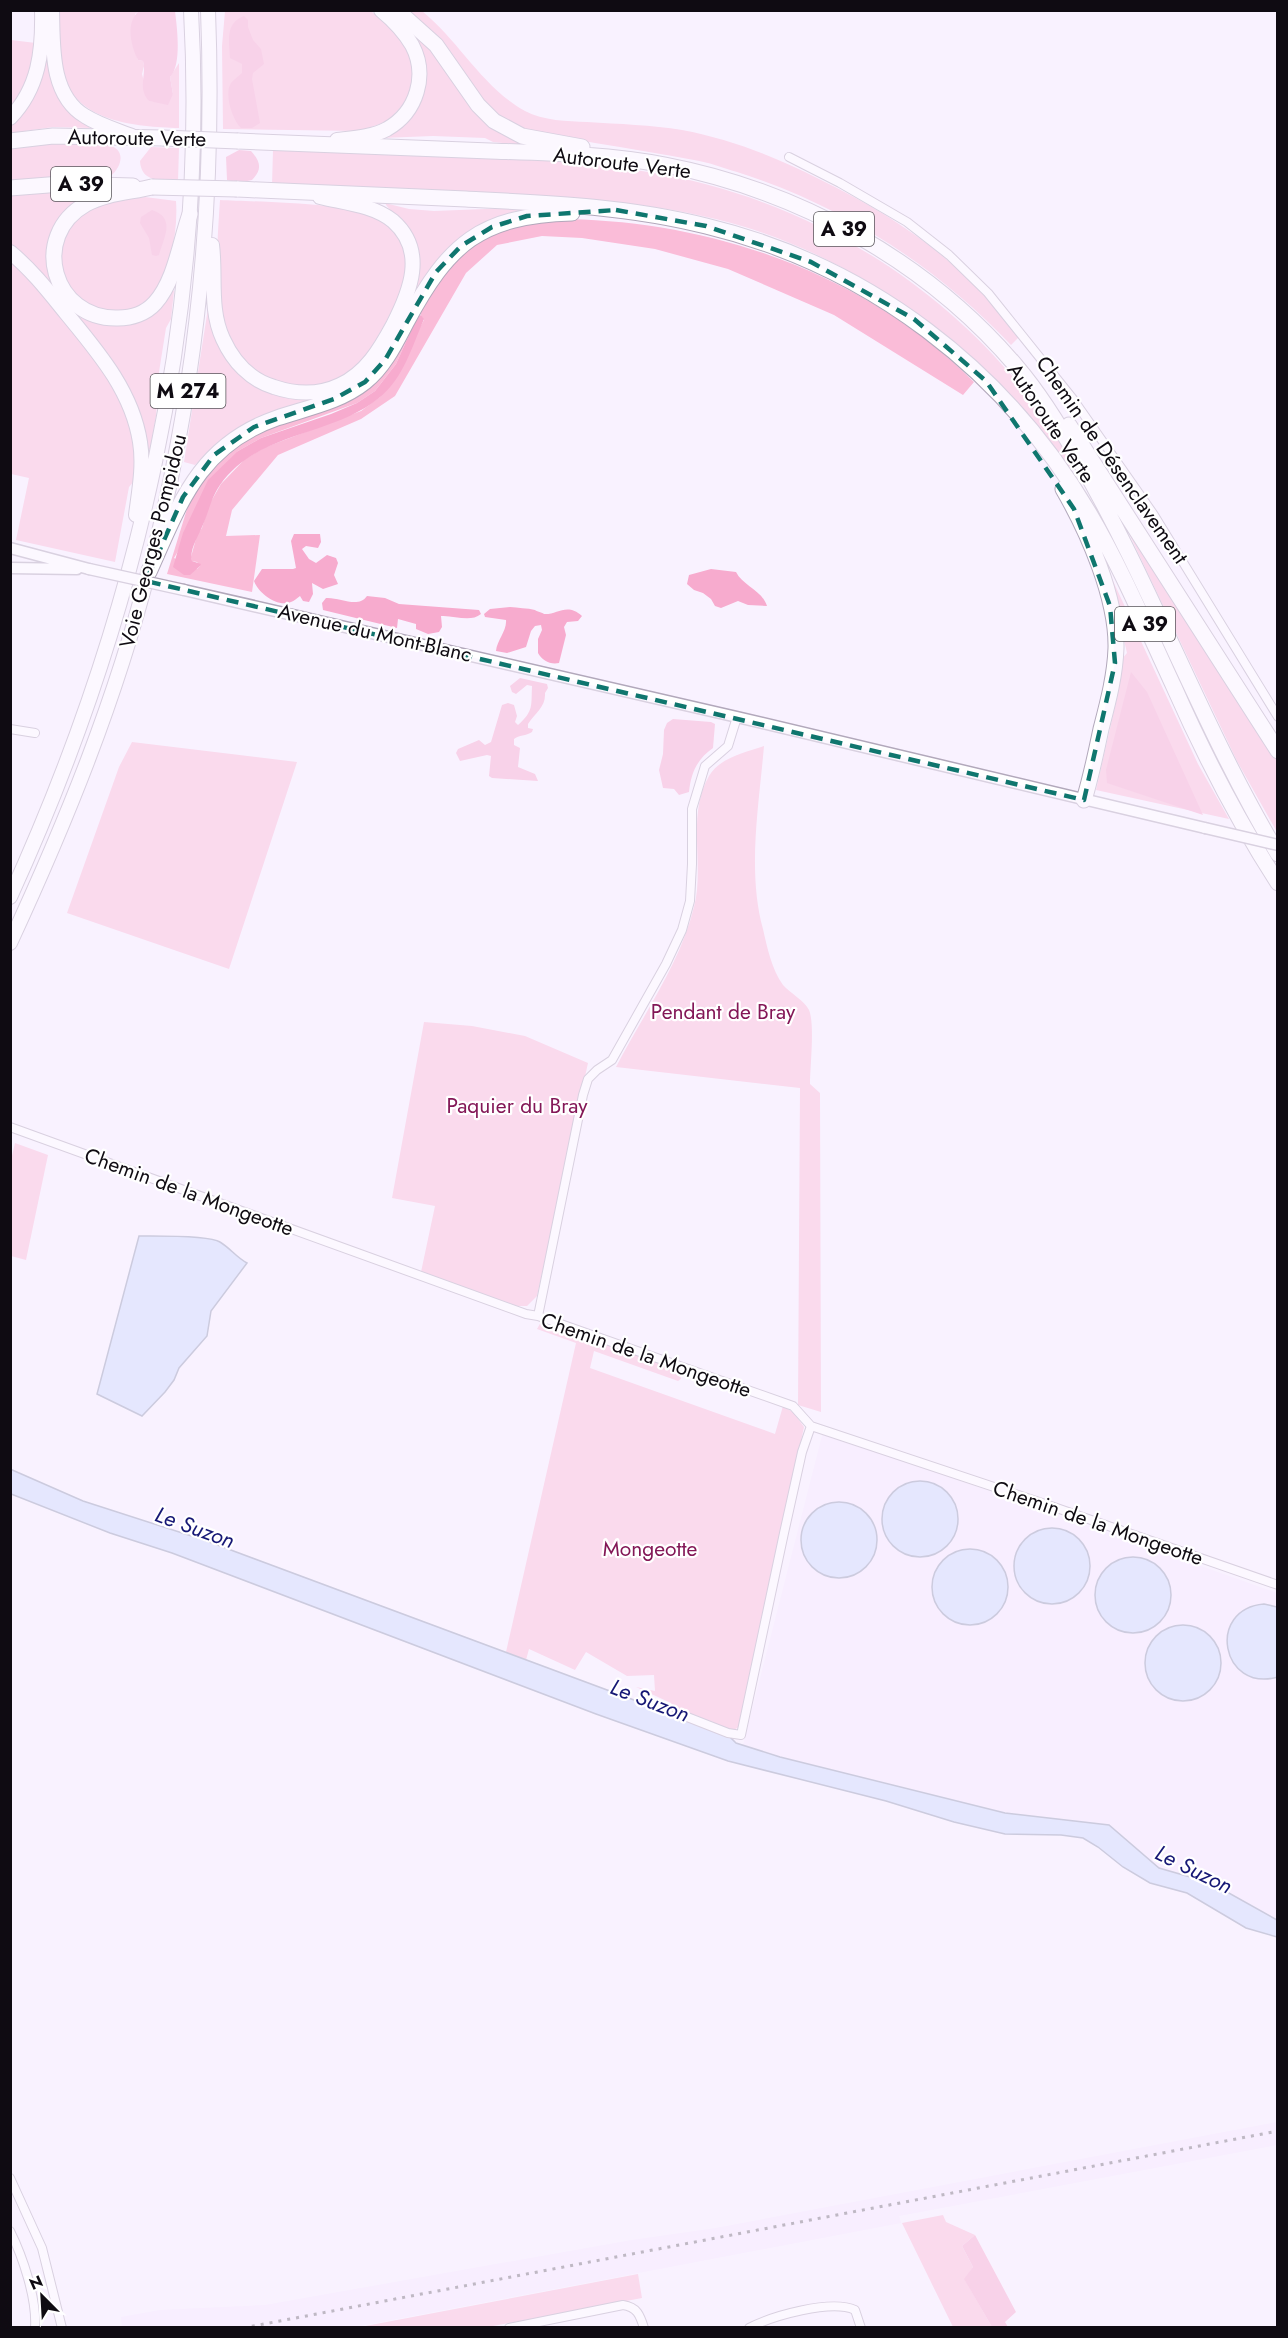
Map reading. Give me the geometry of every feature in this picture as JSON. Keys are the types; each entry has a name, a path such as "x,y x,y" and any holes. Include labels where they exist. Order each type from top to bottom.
{"highway":[{"path":"10,118 26,98 36,78 41,51 42,10"},
{"path":"52,10 57,73 68,101 84,116 137,138"},
{"name":"Voie Georges Pompidou","path":"10,897 86,710 128,574 152,483 166,411 190,214 194,122 191,10"},
{"name":"Voie Georges Pompidou","path":"10,943 78,790 129,644 168,494 192,365 200,299 210,132 208,10"},
{"path":"210,57 218,10"},
{"path":"314,144 378,133 402,118 415,98 420,77 415,52 402,31 381,10"},
{"path":"397,10 436,45 478,105 494,121 533,139 622,153 633,160"},
{"name":"Autoroute Verte","path":"10,141 53,136 163,138 548,153 633,160 702,173 748,186 808,210 855,235 886,253 946,297 1017,367 1060,428 1106,510 1226,760 1278,854"},
{"name":"Autoroute Verte","path":"10,188 61,184 237,189 552,203 616,210 706,226 771,245 811,262 886,301 914,319 986,381 1030,429 1053,459 1089,513 1116,564 1224,790 1256,849 1278,883"},
{"path":"152,187 91,201 70,216 59,232 54,257 57,277 64,292 82,309 105,317 122,318 140,313 153,305 168,282 190,214"},
{"path":"207,206 215,310 220,332 228,350 244,370 260,381 289,392 312,392 341,384 359,373 371,360 408,292 413,275 413,256 401,230 378,212 298,192"},
{"path":"149,572 183,497 197,475 214,455 254,427 334,399 365,382 385,360 436,272 461,246 492,227 527,216 616,210"},
{"path":"10,252 42,283 105,360 125,394 135,418 141,445 141,476 128,574"},
{"path":"1017,367 1058,412 1082,444 1278,751"},
{"path":"986,381 1044,459 1074,508 1096,562 1112,613 1116,647 1113,678 1084,800"}],"main road":[{"path":"10,548 89,569"},
{"name":"Avenue du Mont-Blanc","path":"10,568 89,569 737,717 1278,845"}],"street":[{"name":"Chemin de Désenclavement","path":"789,157 840,183 907,222 949,255 988,293 1078,406 1154,515 1278,717"},
{"path":"538,1316 588,1079 612,1060 666,964 682,930 690,901 692,809 705,766 728,746 737,717"},
{"path":"10,729 36,733"},
{"name":"Chemin de la Mongeotte","path":"10,1127 526,1314 538,1316 793,1406 811,1426 1278,1585"},
{"path":"677,1713 741,1735 802,1452 811,1426"},
{"path":"10,2178 42,2248 63,2328"},
{"path":"10,2231 24,2266 34,2312 35,2328"},
{"path":"509,2328 623,2305 631,2306 636,2310 644,2328"},
{"path":"749,2328 769,2318 838,2305 855,2310 861,2328"}],"highlighted area":[{"path":"616,210 706,226 811,262 914,319 986,381 1074,509 1110,606 1115,663 1084,800 146,581 183,497 214,455 254,427 334,399 365,382 385,360 436,272 461,246 492,227 527,216"}],"shaded area":[{"path":"139,11 175,11 177,55 174,71 170,77 173,94 168,105 149,101 145,96 143,61 138,60 131,35 132,22"},
{"path":"244,16 248,20 253,40 261,49 264,64 253,73 252,79 260,123 252,128 241,128 238,124 232,113 228,93 231,83 242,73 242,64 230,58 231,28 238,19"},
{"path":"239,150 251,151 259,169 252,180 238,183 227,180 226,157"},
{"path":"152,210 159,213 166,223 163,242 159,255 156,256 152,255 149,238 140,223 141,217"},
{"path":"421,315 424,319 411,351 401,372 387,390 360,411 274,444 254,454 236,467 217,490 194,544 192,561 201,564 200,566 190,575 184,575 173,567 183,533 208,480 238,451 261,438 331,414 357,403 375,391 396,364 417,317"},
{"path":"209,375 218,381 213,400 208,402 202,398 202,395 204,382"},
{"path":"294,534 320,534 321,542 318,548 306,546 302,549 309,559 316,563 327,555 336,558 338,563 334,575 338,584 323,589 312,583 313,594 309,602 303,601 300,596 291,602 280,603 264,594 254,581 262,569 296,568 291,541"},
{"path":"711,569 736,572 761,596 767,606 748,605 738,601 721,608 715,606 711,599 687,584 689,575"},
{"path":"367,596 385,598 399,604 479,610 481,614 472,618 441,616 442,627 439,632 428,634 416,629 416,624 398,619 397,628 323,610 322,603 326,598 359,602"},
{"path":"510,607 532,609 544,614 567,609 582,616 578,621 567,622 564,627 566,635 559,663 547,661 538,653 541,625 535,626 531,631 526,647 507,653 496,651 506,620 485,617 484,614 490,609"},
{"path":"1131,672 1147,692 1203,815 1107,783 1106,770"},
{"path":"520,678 547,684 548,688 542,706 528,724 528,728 533,729 532,732 514,739 514,745 520,748 518,767 535,774 538,781 492,778 489,776 491,756 460,761 456,753 458,749 479,740 485,745 491,742 502,705 508,703 514,705 517,716 515,722 518,725 527,716 531,707 532,686 527,685 516,694 512,692 510,686"},
{"path":"673,719 715,724 713,748 696,767 689,792 679,795 674,789 663,788 659,770 663,754 664,730 667,723"},
{"path":"823,1432 1277,1593 1277,1920 1211,1883 1159,1868 1109,1825 1005,1813 780,1757 743,1745"},
{"path":"1277,2122 1277,2145 899,2216 901,2223 355,2327 122,2328 121,2317 160,2310 265,2305 632,2240 716,2228"},
{"path":"975,2235 1016,2312 1005,2322 1008,2327 992,2327 964,2279 973,2267 962,2246"}],"green space":[{"path":"59,11 139,11 135,14 134,47 138,60 143,61 142,74 149,101 162,102 173,94 170,77 179,63 179,128 126,123 93,111 79,101 69,88 60,64"},
{"path":"225,11 371,11 401,37 410,54 414,72 407,100 388,121 360,131 223,129 222,46"},
{"path":"408,11 422,11 436,23 496,90 532,114 556,120 659,127 700,134 769,156 849,195 904,227 953,265 976,286 1020,336 1011,345 982,316 919,264 850,220 776,186 705,162 550,136 527,131 507,122 497,115 480,96 441,39"},
{"path":"412,29 522,141 522,145 493,142 485,138 433,136 382,138 424,87 425,65"},
{"path":"11,40 36,43 26,88 11,111"},
{"path":"48,48 51,72 90,126 89,128 53,127 11,133 10,124"},
{"path":"83,141 106,144 115,147 120,153 120,162 114,172 105,179 76,177 11,180 10,148 53,142"},
{"path":"151,147 179,148 178,181 153,179 144,173 140,161"},
{"path":"273,150 498,158 598,165 648,172 714,187 778,208 839,236 895,271 948,312 996,358 1039,409 1076,466 1069,469 1007,392 949,339 918,315 852,273 782,240 712,218 614,202 514,195 272,185"},
{"path":"83,193 72,206 50,274 54,287 11,245 10,195"},
{"path":"145,197 176,201 173,244 164,275 150,301 143,306 120,312 99,309 82,300 70,286 62,270 61,252 66,235 77,219 95,207 113,201"},
{"path":"220,200 328,206 369,214 382,220 395,231 403,244 406,258 406,272 402,287 390,315 372,346 360,363 350,372 328,383 297,385 262,375 242,359 229,337 222,311 217,254"},
{"path":"385,203 409,209 434,211 510,208 519,210 494,219 420,289 416,288 418,261 411,236 401,220"},
{"path":"548,219 606,221 664,228 722,240 777,258 831,281 882,309 930,343 974,382 963,395 834,315 728,269 655,249 582,238 542,236 497,245 466,273 395,396 361,419 278,455 232,510 226,536 260,535 252,592 167,574 191,496 213,463 256,431 327,408 417,317 396,364 375,391 357,403 261,438 238,451 174,558 197,569 200,566 197,562 192,561 191,557 209,505 221,484 245,459 266,447 361,411 380,397 424,320 419,312 452,264 485,236 510,226"},
{"path":"10,260 31,279 82,340 122,400 136,455 135,480 129,487 115,562 16,540 29,478 11,474"},
{"path":"169,289 174,291 171,319 166,328 159,372 156,416 148,450 140,417 78,317 99,323 117,323"},
{"path":"208,308 227,359 317,400 221,441 195,465 184,462"},
{"path":"1113,500 1277,760 1277,832 1237,761"},
{"path":"1107,568 1198,764 1229,819 1096,790 1117,698 1121,660 1127,653"},
{"path":"132,742 297,762 229,969 67,913 119,767"},
{"name":"Pendant de Bray","path":"764,746 755,861 758,907 768,951 776,972 783,985 809,1010 812,1035 810,1084 820,1093 821,1412 798,1405 800,1088 616,1067 660,989 688,928 697,891 697,824 702,791 709,776 719,765 741,753"},
{"name":"Paquier du Bray","path":"424,1022 472,1026 525,1036 588,1063 537,1296 527,1306 517,1306 421,1272 435,1206 392,1198"},
{"path":"15,1143 48,1155 26,1260 11,1256 10,1164"},
{"name":"Mongeotte","path":"541,1322 674,1367 679,1371 681,1379 678,1381 594,1351 590,1368 775,1434 783,1406 794,1413 804,1427 740,1726 734,1730 713,1729 713,1722 676,1709 671,1703 636,1687 655,1691 654,1675 627,1676 586,1652 575,1670 529,1649 526,1660 506,1652 576,1343 537,1329"},
{"path":"943,2215 946,2222 975,2235 962,2246 973,2267 965,2280 992,2327 953,2327 902,2223"},
{"path":"638,2274 642,2298 488,2327 355,2328"}],"water":[{"path":"139,1236 181,1236 214,1240 224,1244 247,1263 211,1311 207,1336 179,1368 165,1392 142,1416 97,1394"},
{"path":"10,1469 83,1501 204,1540 728,1735 736,1743 780,1757 1005,1813 1109,1825 1159,1868 1211,1883 1277,1920 1277,1937 1246,1928 1187,1893 1150,1883 1083,1838 1061,1835 1005,1834 954,1822 886,1801 728,1761 596,1714 11,1494"},
{"path":"920,1481 934,1484 947,1492 955,1505 958,1519 955,1533 947,1546 934,1554 920,1557 906,1554 893,1546 885,1533 882,1519 885,1505 893,1492 906,1484"},
{"path":"839,1502 853,1505 866,1513 874,1526 877,1540 874,1554 866,1567 853,1575 839,1578 825,1575 812,1567 804,1554 801,1540 804,1526 812,1513 825,1505"},
{"path":"1052,1528 1066,1531 1079,1539 1087,1552 1090,1566 1087,1580 1079,1593 1066,1601 1052,1604 1038,1601 1025,1593 1017,1580 1014,1566 1017,1552 1025,1539 1038,1531"},
{"path":"970,1549 984,1552 997,1560 1005,1573 1008,1587 1005,1601 997,1614 984,1622 970,1625 956,1622 943,1614 935,1601 932,1587 935,1573 943,1560 956,1552"},
{"path":"1133,1557 1147,1560 1160,1568 1168,1581 1171,1595 1168,1609 1160,1622 1147,1630 1133,1633 1119,1630 1106,1622 1098,1609 1095,1595 1098,1581 1106,1568 1119,1560"},
{"path":"1264,1604 1277,1607 1278,1677 1259,1679 1244,1673 1233,1662 1228,1648 1228,1634 1234,1620 1246,1609"},
{"path":"1183,1625 1197,1628 1210,1636 1218,1649 1221,1663 1218,1677 1210,1690 1197,1698 1183,1701 1169,1698 1156,1690 1148,1677 1145,1663 1148,1649 1156,1636 1169,1628"}],"railway":[{"path":"243,2328 1278,2131"}],"water label":[{"name":"Le Suzon","path":"195,1527"},
{"name":"Le Suzon","path":"650,1700"},
{"name":"Le Suzon","path":"1194,1869"}]}
